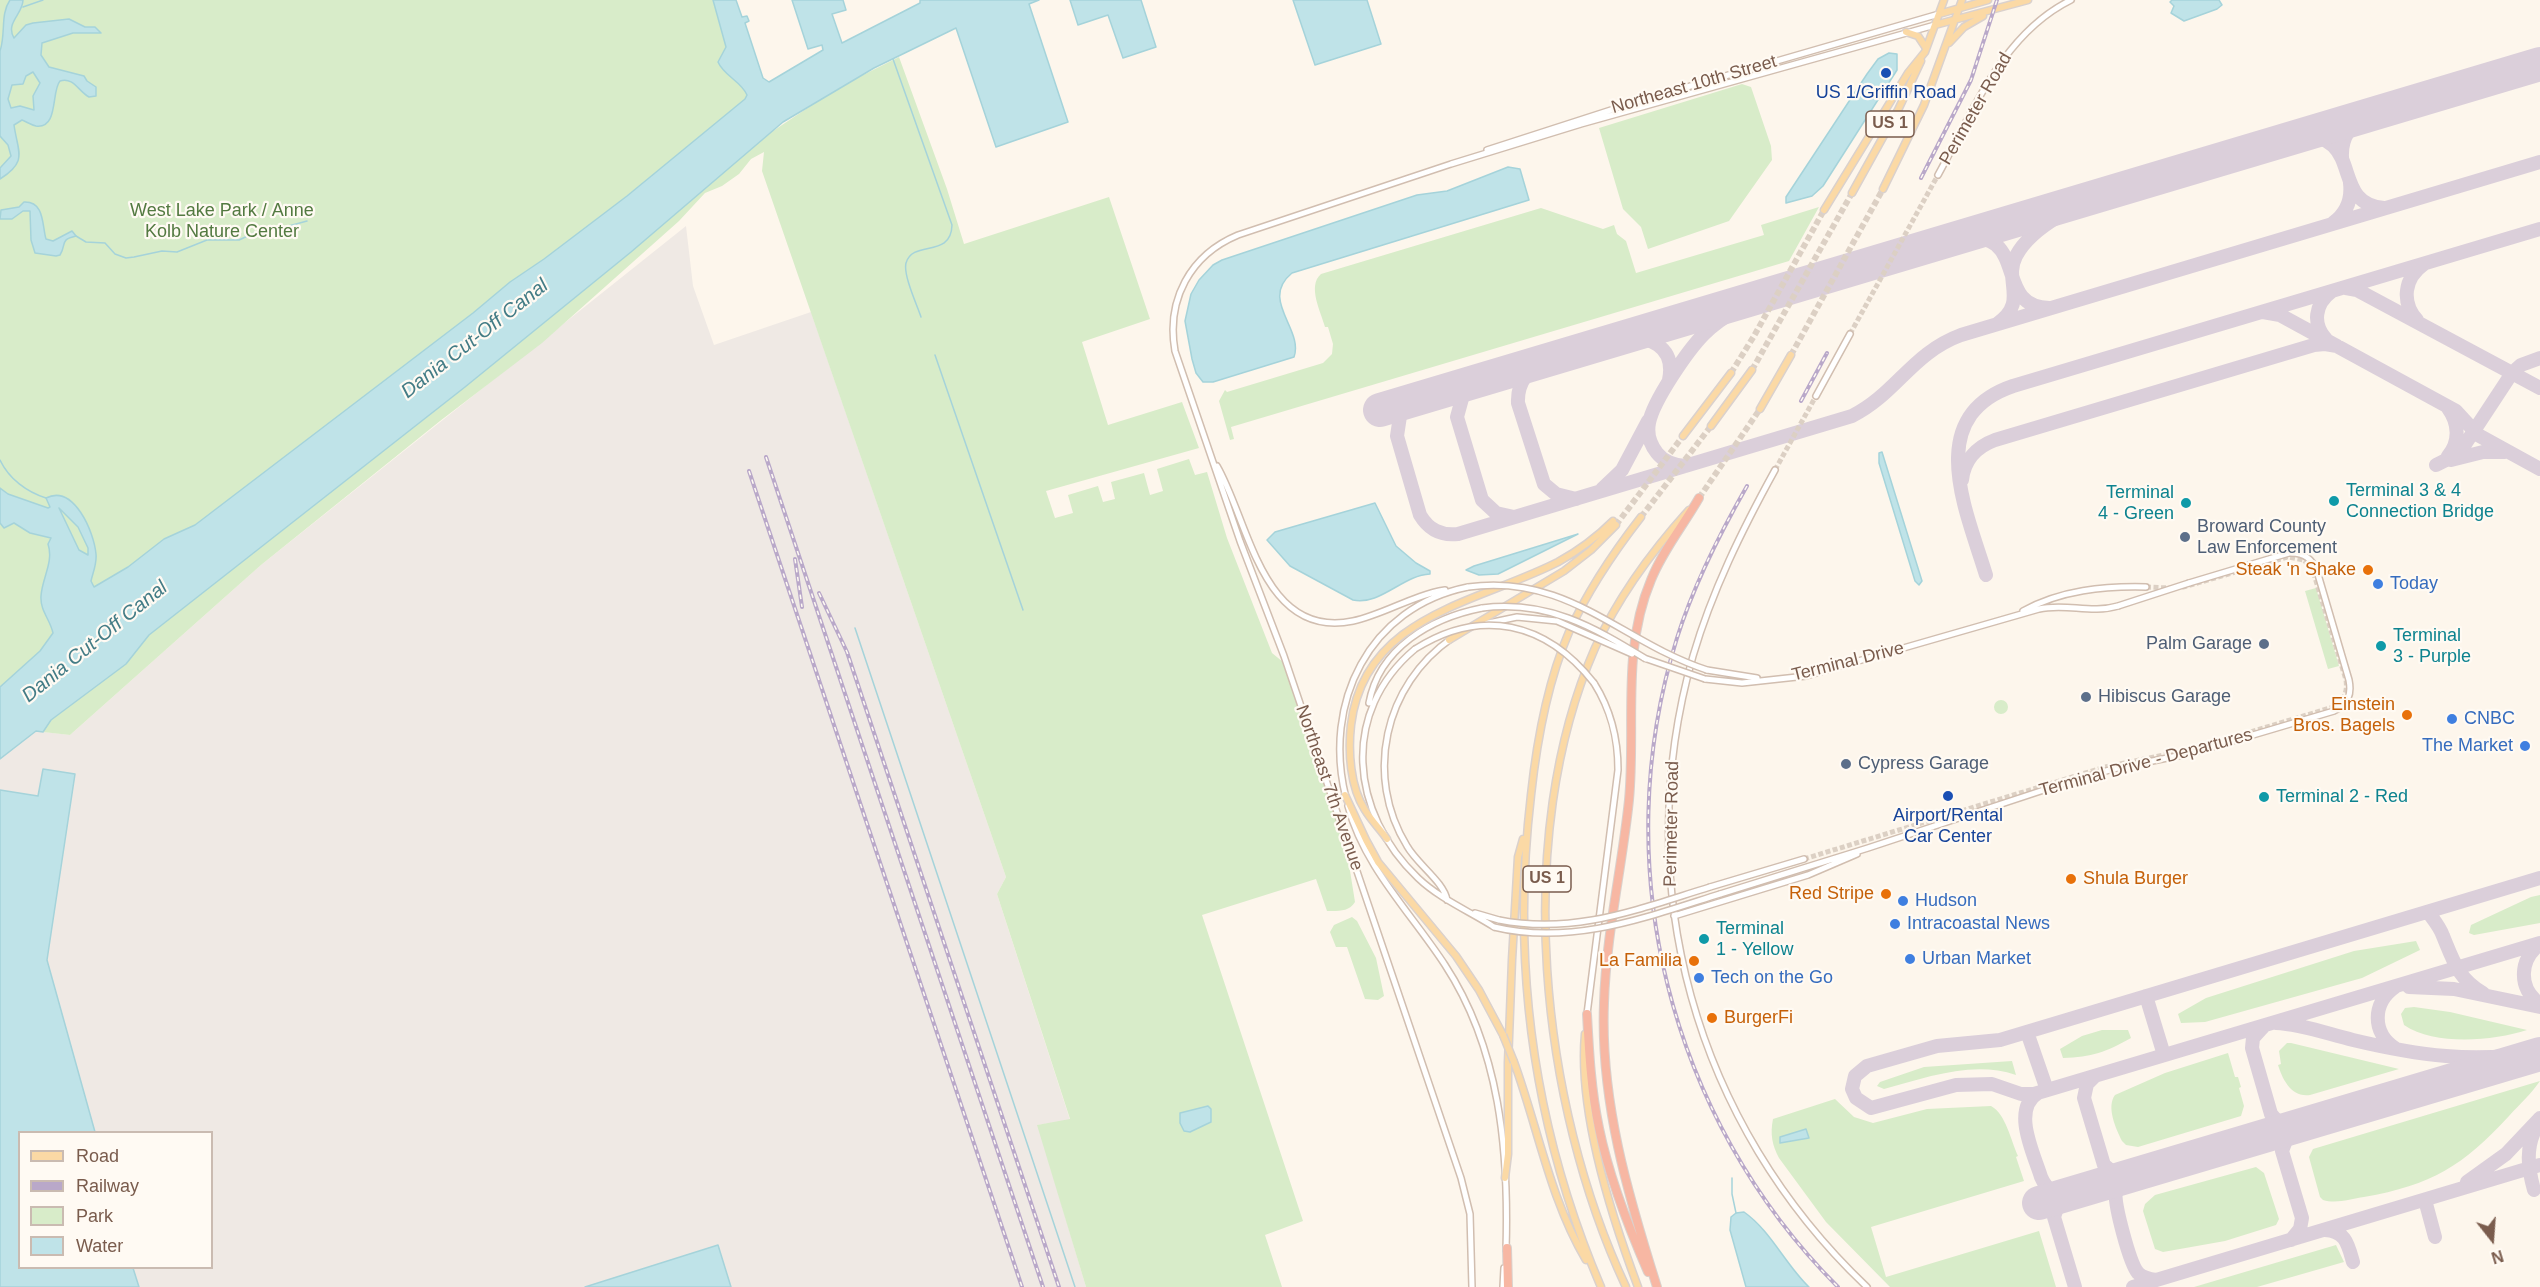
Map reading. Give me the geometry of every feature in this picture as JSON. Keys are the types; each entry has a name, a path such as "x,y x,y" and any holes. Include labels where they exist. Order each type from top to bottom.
{"highway":[{"path":"1656,1287 1632,1208 1616,1140 1605,1061 1604,1004 1608,949 1629,799 1632,753 1631,672 1635,633 1643,601 1655,570 1699,498"},
{"path":"1587,1014 1593,1088 1603,1144 1629,1226 1656,1287"},
{"path":"1507,1248 1508,1287"}],"main road":[{"name":"US 1","path":"1852,193 1902,101 1944,0"},
{"name":"US 1","path":"1883,189 1916,123 1962,0"},
{"path":"1939,14 1988,0"},
{"path":"1935,25 2028,0"},
{"path":"1947,44 1964,27 1991,11"},
{"path":"1824,210 1908,73 1925,50 1918,36 1906,32"},
{"path":"1760,409 1791,355"},
{"path":"1711,426 1752,370"},
{"path":"1683,436 1731,373"},
{"name":"US 1","path":"1626,1287 1589,1192 1569,1118 1558,1061 1550,1004 1546,946 1550,840 1555,793 1567,736 1582,681 1596,647 1630,586 1699,498"},
{"name":"US 1","path":"1600,1284 1577,1227 1556,1163 1544,1116 1532,1049 1525,982 1522,910 1528,818 1541,729 1560,655 1592,585 1641,517"},
{"path":"1387,839 1364,808 1354,776 1350,742 1357,697 1379,656 1398,637 1417,623 1558,562 1615,523 1591,550 1564,571 1449,640"},
{"path":"1345,795 1378,862 1456,956 1479,990 1503,1035 1514,1062 1560,1205 1576,1244 1600,1284"},
{"path":"1505,1178 1508,1154 1508,1063 1518,857 1528,818"},
{"path":"1587,1014 1584,1050 1593,1127 1610,1201 1638,1287"}],"street":[{"name":"Perimeter Road","path":"1938,175 2008,51 2032,25 2070,0"},
{"name":"Northeast 10th Street","path":"1709,84 1939,14"},
{"name":"Northeast 10th Street","path":"1179,294 1193,268 1203,256 1224,241 1451,164 1537,132 1935,25"},
{"name":"Northeast 7th Avenue","path":"1179,294 1173,322 1175,351 1245,556 1284,656 1461,1178 1470,1214 1473,1287"},
{"path":"1816,396 1850,334"},
{"path":"1210,455 1226,481 1245,533 1266,578 1282,600 1301,614 1322,621 1350,621 1423,595 1468,587 1513,585 1562,597 1600,615 1664,652 1707,670 1743,677 1771,679"},
{"name":"Perimeter Road","path":"1775,470 1734,548 1708,611 1683,697 1673,753 1669,800 1668,853 1674,916 1683,967 1702,1032 1742,1124 1767,1168 1799,1214 1833,1254 1867,1287"},
{"name":"Terminal Drive - Departures","path":"1470,912 1494,927 1518,932 1552,934 1606,927 1868,848 2113,769 2192,753 2334,711 2344,705 2350,696 2349,680 2317,571 2312,561 2303,554 2289,553 2118,606 2094,611 2055,607 2014,616"},
{"path":"2014,616 2036,604 2082,591 2105,587 2146,587"},
{"path":"1458,589 1424,602 1400,618 1374,643 1359,667 1345,702 1340,738 1341,773 1352,819 1368,853 1445,966 1473,1016 1486,1052 1496,1089 1505,1178 1507,1248 1503,1287"},
{"path":"1646,658 1586,625 1557,613 1516,606 1482,608 1440,620 1408,640 1378,676 1371,693 1363,733 1362,767 1372,804 1387,839 1416,876 1447,900 1470,912 1499,920 1542,926 1594,921 1804,859"},
{"path":"1447,900 1443,887 1417,861 1397,828 1388,801 1383,766 1386,734 1393,713 1404,690 1418,670 1449,640 1470,628 1505,618 1528,616 1557,621 1646,658"},
{"name":"Terminal Drive","path":"1646,658 1705,678 1742,683 1806,676 2014,616"},
{"path":"1368,715 1385,680 1415,649 1438,635 1466,626 1484,624 1526,631 1552,643 1574,660 1594,683 1604,698 1613,722 1618,750 1618,770 1587,1014"},
{"path":"1674,916 1808,875 1868,848"}],"shaded area":[{"path":"686,226 693,286 714,345 811,312 1006,877 997,894 1070,1120 1038,1125 1086,1287 731,1287 718,1245 585,1287 139,1287 133,1269 213,1269 213,1131 95,1131 47,960 75,774 39,796 0,790 0,759 36,731 70,735 261,565"}],"green space":[{"name":"West Lake Park / Anne Kolb Nature Center","path":"0,0 725,0 755,94 589,226 277,463 0,695"},
{"path":"899,57 947,189 964,244 1109,197 1150,319 1082,342 1108,425 1182,402 1199,448 1046,491 1055,518 1073,513 1068,495 1098,486 1103,502 1115,499 1111,482 1144,473 1150,495 1163,491 1157,469 1189,459 1195,475 1207,472 1227,538 1272,653 1283,662 1347,852 1355,902 1346,909 1327,911 1316,879 1202,915 1303,1221 1265,1235 1282,1287 1086,1287 1037,1125 1070,1119 997,894 1006,877 762,171 764,152 751,159 739,174 722,186 705,193 679,221 542,343 440,421 261,565 70,735 43,732 51,720 126,664 149,635 465,387 764,137 839,87"},
{"path":"1742,84 1751,87 1771,146 1772,160 1729,221 1648,249 1641,227 1623,209 1599,128"},
{"path":"1819,207 1789,261 1231,427 1234,439 1230,440 1219,401 1225,390 1227,392 1323,363 1332,354 1333,344 1318,307 1315,292 1317,279 1321,274 1541,208 1603,229 1614,225 1617,234 1626,241 1636,273 1764,235 1761,225"},
{"path":"2316,588 2339,666 2328,669 2305,591"},
{"path":"1998,700 2004,700 2008,707 2004,714 1998,714 1994,710 1994,704"},
{"path":"2540,895 2540,923 2474,935 2469,933 2471,925"},
{"path":"1352,917 1357,921 1376,958 1384,996 1378,1000 1365,999 1347,947 1336,947 1330,932 1334,925"},
{"path":"2416,941 2420,950 2362,978 2205,1022 2181,1023 2178,1014 2206,998 2354,951"},
{"path":"2405,1008 2450,1012 2527,1030 2481,1039 2448,1039 2432,1036 2404,1025 2401,1014"},
{"path":"2102,1030 2128,1030 2131,1038 2099,1053 2063,1058 2060,1049 2082,1036"},
{"path":"2287,1043 2399,1069 2310,1095 2303,1095 2288,1086 2278,1065 2281,1064 2279,1051"},
{"path":"2228,1053 2235,1077 2238,1077 2241,1087 2239,1088 2244,1106 2241,1116 2138,1147 2126,1145 2122,1141 2111,1106 2115,1095 2165,1073"},
{"path":"2012,1061 2016,1075 1983,1069 1966,1070 1949,1072 1884,1089 1877,1086 1880,1082 1924,1067"},
{"path":"2540,1081 2492,1133 2445,1171 2388,1192 2338,1201 2323,1200 2320,1197 2309,1157 2313,1149"},
{"path":"1835,1099 1854,1117 1873,1123 1927,1109 1991,1106 2001,1115 2018,1156 2016,1157 2024,1181 1871,1227 1886,1277 2039,1231 2056,1287 1890,1287 1826,1222 1779,1158 1773,1144 1773,1119"},
{"path":"2256,1167 2264,1173 2279,1219 2276,1225 2225,1241 2163,1252 2155,1249 2143,1211 2145,1204 2155,1195"},
{"path":"2336,1245 2344,1262 2257,1287 2194,1287"}],"water":[{"path":"10,0 23,0 13,23 14,38 26,25 69,19 85,27 95,27 101,33 73,33 42,43 41,55 49,67 84,76 96,87 96,96 89,97 69,81 60,81 48,122 36,126 22,120 14,125 19,150 18,161 9,173 0,179 0,168 11,156 8,145 0,136 0,51","holes":["33,72 40,83 33,96 34,110 20,106 11,108 8,99 12,85 23,84 26,76"]},
{"name":"Dania Cut-Off Canal","path":"713,0 736,0 742,17 747,16 749,21 745,23 763,78 769,82 823,50 822,45 808,49 792,0 843,0 846,10 832,14 842,43 920,3 920,0 1039,0 1029,4 1068,122 996,147 956,28 874,68 783,122 631,252 465,387 149,635 126,664 51,720 43,732 36,731 0,759 0,687 40,651 53,633 41,601 49,564 48,544 51,538 30,533 14,523 4,528 0,523 0,488 8,494 48,508 50,507 46,498 56,495 74,504 87,523 94,545 96,561 91,581 94,587 128,567 164,539 195,525 473,313 510,282 627,196 745,99 747,95 744,90 718,62 726,47","holes":["59,508 78,527 88,548 88,555 79,550"]},
{"path":"1070,0 1141,0 1156,47 1123,58 1108,15 1078,25"},
{"path":"1293,0 1367,0 1381,44 1315,65"},
{"path":"2172,0 2219,0 2222,5 2184,21 2171,13 2174,6 2170,2"},
{"path":"1889,53 1897,54 1897,70 1823,186 1812,196 1786,203 1786,197 1867,74 1878,59"},
{"path":"1508,167 1520,169 1529,200 1292,273 1283,283 1280,294 1284,315 1293,336 1294,357 1213,382 1203,382 1196,373 1185,321 1191,294 1199,280 1213,265 1222,260 1417,195 1447,191"},
{"path":"24,202 31,203 39,210 46,239 53,241 72,231 76,236 65,241 60,255 35,253 31,240 30,211 23,211 12,219 0,219 1,210 19,207"},
{"path":"1882,452 1922,581 1919,585 1915,581 1879,463 1879,453"},
{"path":"1375,503 1396,546 1416,563 1430,571 1430,574 1410,579 1373,599 1353,600 1290,566 1267,540 1275,532"},
{"path":"1578,534 1498,574 1479,575 1466,570 1474,566"},
{"path":"43,769 75,774 47,960 95,1131 18,1131 18,1269 133,1269 139,1287 0,1287 0,790 38,796"},
{"path":"1208,1106 1211,1109 1211,1122 1190,1132 1184,1131 1180,1123 1180,1113"},
{"path":"1806,1129 1809,1138 1780,1143 1780,1137"},
{"path":"1744,1212 1762,1228 1809,1287 1746,1287 1730,1230 1731,1217 1736,1213"},
{"path":"718,1245 731,1287 585,1287"}],"waterway":[{"path":"23,7 43,0"},
{"path":"893,59 952,225 950,235 945,242 939,246 916,252 906,263 908,282 921,317"},
{"path":"76,236 86,242 105,243 115,254 126,258 162,251 177,252 207,240 239,240 263,229 274,230 307,221"},
{"path":"935,355 1023,610"},
{"path":"0,460 19,484 46,498"},
{"path":"855,628 1075,1287"},
{"path":"1732,1178 1732,1194 1736,1213"}],"taxiway":[{"path":"2506,74 2540,65"},
{"path":"2342,157 2343,143 2348,132 2368,114"},
{"path":"2295,136 2317,137 2332,144 2340,155 2356,194 2367,203 2384,208"},
{"path":"1402,403 1397,436 1420,515 1427,525 1436,531 1458,534 1852,416 1881,397 1929,352 1961,335 2540,162"},
{"path":"2333,223 2342,215 2347,206 2350,183"},
{"path":"1997,324 2012,308 2013,265 2024,245 2034,234 2059,216 2112,191"},
{"path":"1986,575 1969,523 1958,468 1959,443 1968,420 1985,400 2013,386 2540,229"},
{"path":"1952,239 1978,238 1994,243 2003,254 2020,294 2031,304 2049,308"},
{"path":"2417,320 2409,306 2407,290 2412,276 2424,264"},
{"path":"2346,288 2357,290 2540,388"},
{"path":"1685,466 1663,459 1651,442 1648,431 1649,423 1657,402 1681,363 1704,334 1729,315 1775,292"},
{"path":"2326,339 2319,327 2317,314 2322,302 2331,292"},
{"path":"2263,312 2280,315 2456,411 2478,435 2540,469"},
{"path":"1620,338 1641,339 1658,345 1668,359 1669,380"},
{"path":"1962,480 1965,467 1972,456 1995,440 2314,345 2337,346"},
{"path":"2436,465 2462,449 2512,373 2521,365 2540,358"},
{"path":"1550,359 1536,366 1522,381 1518,403 1544,484 1556,494 1576,499"},
{"path":"1488,377 1471,386 1463,395 1457,417 1482,500 1496,513 1514,517"},
{"path":"2448,408 2457,432 2455,445 2448,456"},
{"path":"1602,489 1622,470 1648,421"},
{"path":"2451,460 2483,452 2505,452"},
{"path":"2540,878 2000,1040 1937,1046 1867,1066 1855,1076 1852,1089 1856,1098 1871,1108 1956,1085 1992,1084 2021,1094 2034,1094 2540,943"},
{"path":"2428,912 2440,929 2453,961 2462,975 2483,993"},
{"path":"2540,944 2528,958 2524,974 2528,990 2540,1004"},
{"path":"2395,987 2382,1001 2378,1018 2382,1034 2395,1048"},
{"path":"2409,987 2454,989 2540,1007"},
{"path":"2146,996 2164,1055"},
{"path":"2276,1023 2305,1027 2353,1040 2423,1054 2493,1057 2540,1051"},
{"path":"2264,1026 2253,1038 2252,1048 2271,1114 2278,1121 2286,1124 2304,1124"},
{"path":"2027,1032 2047,1090"},
{"path":"2095,1076 2087,1084 2084,1098 2104,1165 2116,1175 2129,1176"},
{"path":"2038,1093 2030,1100 2026,1110 2025,1121 2030,1145 2046,1186 2056,1193 2070,1194"},
{"path":"2467,1182 2506,1154 2540,1118"},
{"path":"2291,1240 2300,1229 2302,1218 2282,1151 2288,1135 2303,1125"},
{"path":"2534,1190 2530,1174 2529,1150 2537,1126"},
{"path":"2133,1287 2540,1165"},
{"path":"2129,1176 2116,1190 2123,1233 2138,1273 2156,1280"},
{"path":"2070,1194 2058,1205 2054,1217 2075,1287"},
{"path":"2425,1200 2435,1237"},
{"path":"2325,1230 2342,1236 2353,1262"}],"runway":[{"path":"1380,410 2540,64"},
{"path":"2039,1203 2540,1054"}],"tunnel":[{"path":"1850,334 1938,175"},
{"path":"1791,355 1883,189"},
{"path":"1752,370 1852,193"},
{"path":"1731,373 1824,210"},
{"path":"1775,470 1816,396"},
{"path":"1699,498 1760,409"},
{"path":"1641,517 1711,426"},
{"path":"1616,525 1683,436"},
{"path":"1804,859 2105,767 2194,749 2330,708 2344,697 2346,680 2313,571 2304,560 2288,557 2180,588"},
{"path":"2146,587 2170,588"}],"railway":[{"path":"1921,178 1971,80 1997,0"},
{"path":"1801,401 1827,353"},
{"path":"766,457 1043,1287"},
{"path":"749,471 1022,1287"},
{"path":"1747,486 1717,541 1691,598 1677,638 1657,724 1648,812 1652,899 1668,985 1694,1068 1732,1146 1780,1220 1838,1287"},
{"path":"795,559 802,607"},
{"path":"819,593 847,652 1059,1287"}],"place":[{"name":"US 1/Griffin Road","path":"1886,73"},
{"name":"Terminal 3 & 4 Connection Bridge","path":"2334,501"},
{"name":"Terminal 4 - Green","path":"2186,503"},
{"name":"Broward County Law Enforcement","path":"2185,537"},
{"name":"Steak 'n Shake","path":"2368,570"},
{"name":"Today","path":"2378,584"},
{"name":"Palm Garage","path":"2264,644"},
{"name":"Terminal 3 - Purple","path":"2381,646"},
{"name":"Hibiscus Garage","path":"2086,697"},
{"name":"Einstein Bros. Bagels","path":"2407,715"},
{"name":"CNBC","path":"2452,719"},
{"name":"The Market","path":"2525,746"},
{"name":"Cypress Garage","path":"1846,764"},
{"name":"Airport/Rental Car Center","path":"1948,796"},
{"name":"Terminal 2 - Red","path":"2264,797"},
{"name":"Shula Burger","path":"2071,879"},
{"name":"Red Stripe","path":"1886,894"},
{"name":"Hudson","path":"1903,901"},
{"name":"Intracoastal News","path":"1895,924"},
{"name":"Terminal 1 - Yellow","path":"1704,939"},
{"name":"Urban Market","path":"1910,959"},
{"name":"La Familia","path":"1694,961"},
{"name":"Tech on the Go","path":"1699,978"},
{"name":"BurgerFi","path":"1712,1018"}]}
